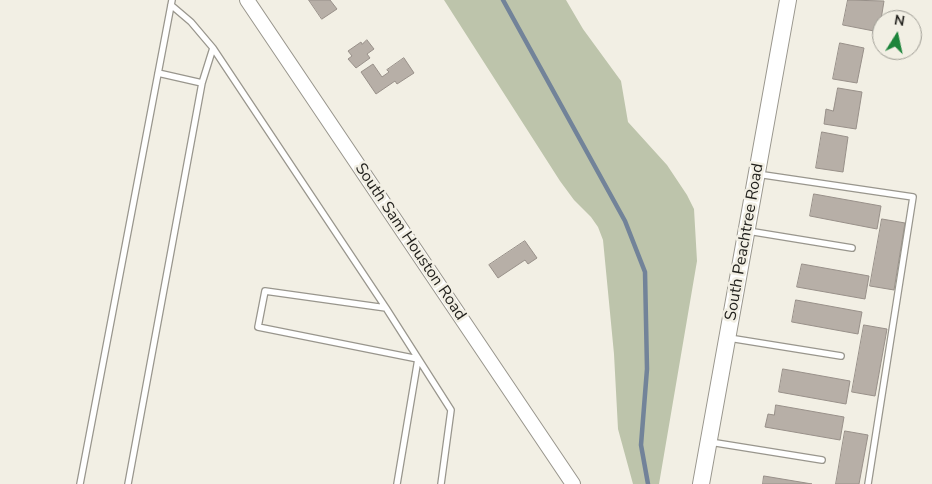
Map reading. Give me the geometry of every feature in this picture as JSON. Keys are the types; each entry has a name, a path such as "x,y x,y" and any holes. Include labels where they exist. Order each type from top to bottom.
{"main road":[{"name":"South Peachtree Road","path":"701,484 788,0"}],"street":[{"name":"South Sam Houston Road","path":"247,0 573,484"}],"lane":[{"path":"172,2 213,48 386,308 451,410 440,484"},
{"path":"80,484 172,2"},
{"path":"128,484 202,83 213,48"},
{"path":"158,73 202,83"},
{"path":"757,174 913,197 868,484"},
{"path":"746,231 852,248"},
{"path":"386,308 266,291 258,328 418,359"},
{"path":"727,337 841,356"},
{"path":"397,484 418,359"},
{"path":"708,442 822,460"}],"green space":[{"path":"444,0 566,0 583,29 621,81 628,122 667,165 694,209 697,261 659,484 633,484 618,429 614,354 603,240 598,227 560,181"}],"building":[{"path":"309,0 330,0 337,9 322,19"},
{"path":"848,0 884,1 883,10 872,10 872,31 843,25"},
{"path":"367,40 374,49 367,54 370,58 356,68 348,59 352,56 348,51"},
{"path":"840,43 864,48 857,83 833,79"},
{"path":"404,58 414,73 397,84 395,81 376,94 361,72 373,64 382,77 389,72 387,70"},
{"path":"838,88 862,92 856,129 824,124 826,109 833,111"},
{"path":"822,132 848,137 843,172 816,168"},
{"path":"814,194 881,206 877,229 810,216"},
{"path":"882,219 905,223 894,290 870,286"},
{"path":"525,241 537,258 528,264 525,260 498,278 489,265"},
{"path":"802,264 869,276 865,299 797,287"},
{"path":"796,300 862,312 858,334 792,322"},
{"path":"864,325 887,329 875,396 852,392"},
{"path":"783,369 850,381 846,404 779,392"},
{"path":"776,405 844,417 840,440 765,427 768,414 774,415"},
{"path":"845,431 868,435 859,484 836,484"},
{"path":"764,476 812,484 763,484"}],"waterway":[{"path":"503,0 625,221 645,272 647,369 641,445 648,484"}]}
